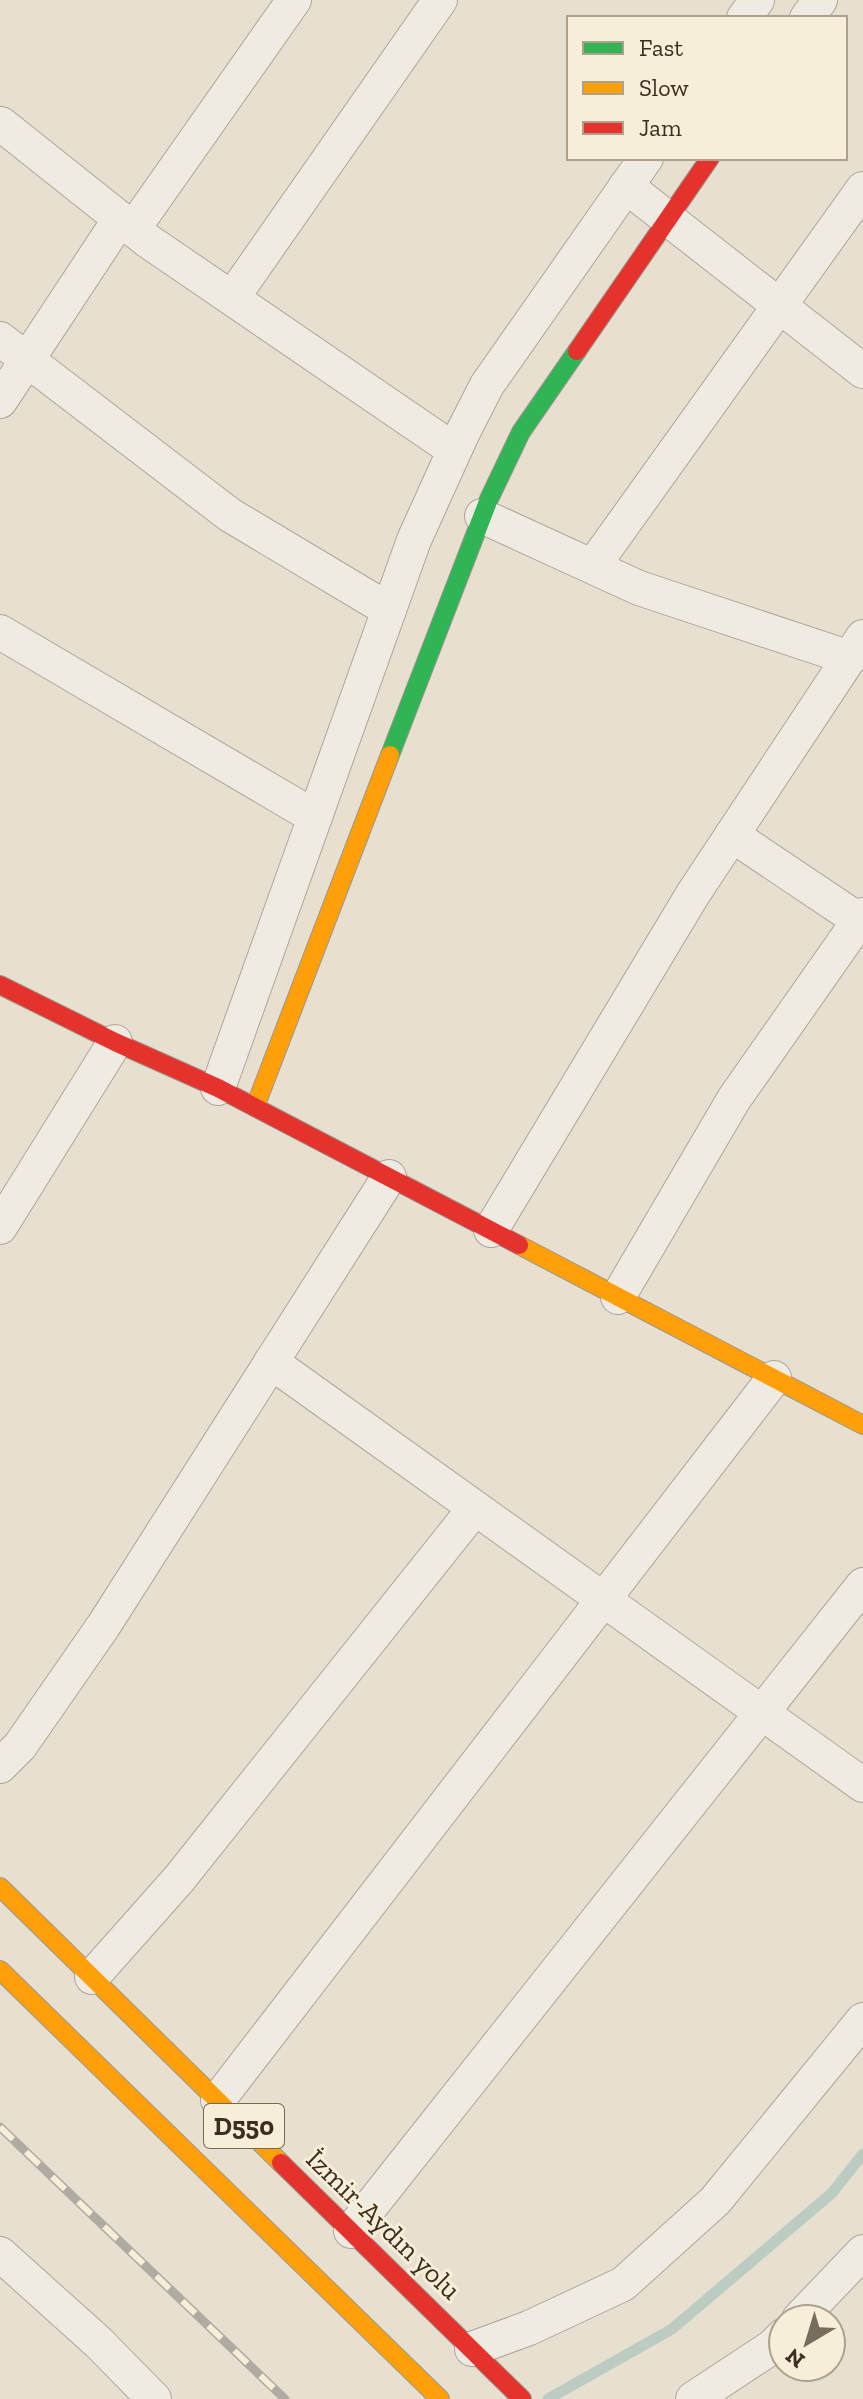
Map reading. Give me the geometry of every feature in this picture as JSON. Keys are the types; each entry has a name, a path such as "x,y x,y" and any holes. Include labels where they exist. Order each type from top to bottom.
{"main road":[{"path":"255,1107 482,516 521,432 709,160"},
{"path":"0,985 115,1042 218,1088 774,1378 858,1411"},
{"name":"İzmir-Aydın yolu","path":"0,1887 522,2399"},
{"name":"D550","path":"0,1970 434,2393"}],"street":[{"path":"0,401 27,360 294,0"},
{"path":"232,298 440,0"},
{"path":"1,124 127,224 454,450"},
{"path":"218,1088 414,540 454,450 487,385 645,160"},
{"path":"626,186 863,371"},
{"path":"593,566 863,189"},
{"path":"0,339 230,515 389,610"},
{"path":"482,516 639,588 856,648 693,894 491,1230"},
{"path":"0,632 315,817"},
{"path":"618,1297 734,1099 862,919 732,835"},
{"path":"0,1227 115,1042"},
{"path":"0,1766 20,1746 104,1625 389,1177"},
{"path":"271,1362 863,1785"},
{"path":"218,2100 774,1378"},
{"path":"92,1977 179,1879 475,1508"},
{"path":"351,2231 863,1585"},
{"path":"480,2357 529,2328 623,2284 715,2201 863,2020"},
{"path":"814,2303 863,2252"},
{"path":"0,2254 98,2342 154,2399"},
{"path":"693,2399 767,2350"}],"waterway":[{"path":"548,2399 672,2329 832,2193 863,2154"}],"railway":[{"path":"0,2127 285,2399"}],"traffic: fast":[{"path":"390,755 489,499 521,432 577,351"}],"traffic: slow":[{"path":"255,1107 390,755"},
{"path":"519,1245 863,1425"},
{"path":"0,1887 281,2163"},
{"path":"0,1970 440,2399"}],"traffic: jam":[{"path":"577,351 709,160"},
{"path":"0,985 115,1042 218,1088 519,1245"},
{"path":"281,2163 522,2399"}]}
